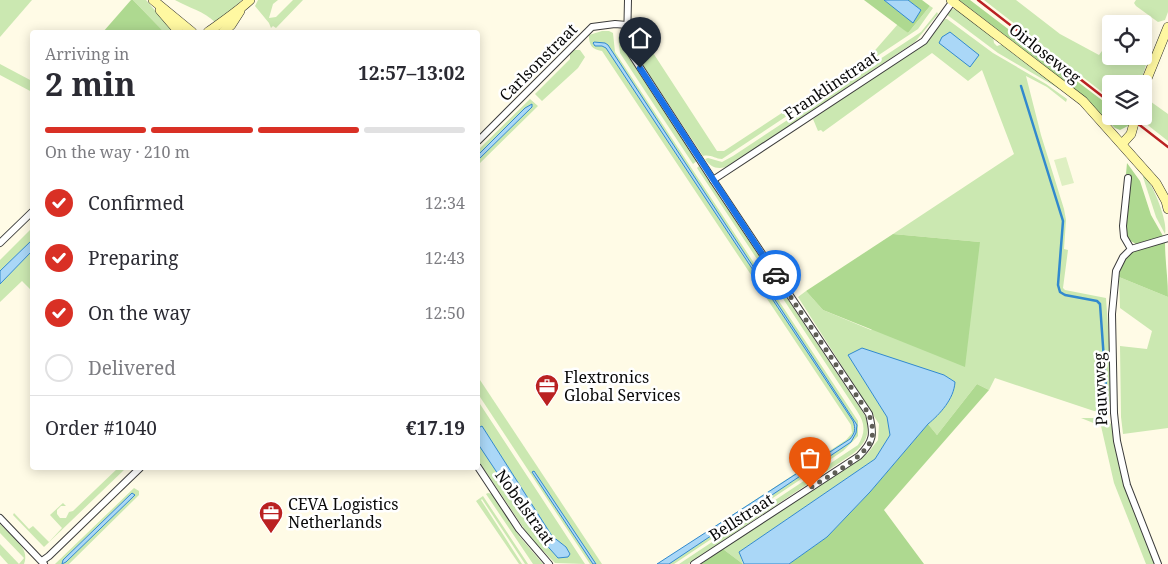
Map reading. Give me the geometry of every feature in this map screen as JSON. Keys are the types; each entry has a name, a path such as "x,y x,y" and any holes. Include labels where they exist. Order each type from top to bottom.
{"street":[{"path":"153,0 190,30"},
{"path":"153,0 177,30"},
{"path":"211,30 250,0"},
{"path":"628,0 627,43 630,52 713,180"},
{"name":"Oirloseweg","path":"952,1 1083,101 1156,183 1166,201 1168,209"},
{"name":"Franklinstraat","path":"713,180 924,41 952,1"},
{"path":"225,30 241,8"},
{"name":"Carlsonstraat","path":"480,139 592,27 615,24 627,25"},
{"path":"1149,75 1168,28"},
{"path":"1122,144 1131,134 1134,125"},
{"path":"1128,178 1123,226 1124,237 1131,249 1168,238"},
{"name":"Bellstraat","path":"694,564 859,456 869,446 873,428 869,414 713,180"},
{"path":"0,243 30,214"},
{"name":"Pauwweg","path":"1131,249 1123,257 1116,271 1112,314 1114,413 1123,472 1158,564"},
{"path":"0,518 43,562 138,470"},
{"name":"Nobelstraat","path":"480,470 519,529 550,564"}],"green space":[{"path":"0,0 32,0 0,37"},
{"path":"133,0 146,0 172,30 162,30"},
{"path":"133,0 162,30 126,30 105,30"},
{"path":"175,0 242,0 216,23"},
{"path":"258,0 278,0 273,4 269,18 276,17 293,0 303,0 276,28 273,26 271,28 255,6"},
{"path":"864,0 884,0 913,22 921,10 908,0 922,0 930,6 908,33"},
{"path":"959,0 970,0 1102,100 1102,116 1071,86"},
{"path":"984,0 1016,0 1060,34 1099,55 1102,51 1102,65 1146,65 1143,75 1102,75 1102,92"},
{"path":"1136,0 1168,0 1168,12 1165,20 1158,22 1152,18 1152,15 1148,15 1134,3"},
{"path":"930,6 933,8 918,29 722,159 703,156 633,50 630,32 631,19 717,151 724,151 870,56 898,24 908,33"},
{"path":"953,9 958,10 993,36 994,43 997,46 1003,44 1063,91 998,53 946,14"},
{"path":"937,12 938,14 915,42 729,166 715,167 705,159 708,158 722,162 733,156 921,32"},
{"path":"945,19 993,53 1046,84 1067,99 1066,102 1047,87 1026,76 1066,220 1064,249 1068,250 1063,288 1106,298 1110,355 1110,403 1103,410 1094,411 995,378 989,390 977,384 937,435 928,424 942,411 952,394 955,382 944,375 848,355 887,417 890,435 875,459 739,552 743,564 723,549 868,453 878,440 879,424 798,297 806,291 823,310 871,330 980,242 893,234 1014,154 982,70 968,81 932,53 823,132 821,130 818,131 813,119 925,43"},
{"path":"602,31 613,33 615,52 858,421 858,436 843,451 674,564 658,564 846,440 852,433 851,425 602,51 593,48 590,44 589,35"},
{"path":"618,36 625,51 697,161 693,164 620,53"},
{"path":"574,50 580,50 585,57 578,68 542,101 535,94 570,59 570,54"},
{"path":"0,64 30,80 30,91 0,75"},
{"path":"530,99 538,106 480,163 480,158 532,107 525,108 480,153 480,148"},
{"path":"1152,103 1168,114 1168,141 1148,125 1152,125"},
{"path":"1112,125 1128,125 1120,130"},
{"path":"1066,157 1074,183 1062,186 1054,160"},
{"path":"1127,163 1140,181 1151,215 1163,236 1136,244 1127,239 1126,234 1131,177 1126,174"},
{"path":"699,166 866,417 868,428 865,441 854,453 688,564 679,564 858,445 864,428 857,411 697,168"},
{"path":"1144,174 1152,186 1159,203 1165,234 1156,217 1143,177"},
{"path":"30,230 30,242 0,271 0,260"},
{"path":"893,234 980,242 965,367 823,310 806,291"},
{"path":"1165,242 1168,297 1119,277 1124,261 1134,251"},
{"path":"30,253 30,289 22,281 0,302 0,284"},
{"path":"1119,277 1168,297 1168,428 1123,434 1120,346 1147,349 1152,331 1120,308"},
{"path":"480,380 602,564 590,564 480,397"},
{"path":"977,384 989,390 884,510 924,564 789,564 827,537 870,492 928,424 937,435"},
{"path":"480,404 585,564 555,563 531,539 480,463 480,447 542,540 566,547 552,536 482,426 480,427"},
{"path":"1081,418 1105,418 1111,424 1120,467 1156,564 1146,564 1114,483 1101,426"},
{"path":"116,470 124,470 44,547 13,515 14,513 29,529 33,526 49,542 62,528 50,515 63,503 66,506 61,506 57,510 60,518 66,518 69,512 73,511"},
{"path":"134,488 139,491 139,495 69,564 63,564 134,495 132,493 63,560 62,564 55,564"},
{"path":"486,494 492,494 520,537 543,564 533,564"},
{"path":"483,496 528,564 525,564 482,499 522,564 519,564 476,501"},
{"path":"0,524 22,547 25,553 24,564 19,564 24,558 0,533"},
{"path":"0,544 19,564 8,564 0,555"},
{"path":"723,549 743,564 701,564"}],"water":[{"path":"884,0 908,0 921,10 913,23"},
{"path":"950,32 979,55 970,67 939,43 942,37"},
{"path":"594,42 608,45 857,425 856,433 851,442 669,564 657,564 850,439 855,429 853,421 606,48 595,46"},
{"path":"532,104 532,107 480,158 480,153 525,108"},
{"path":"30,242 30,253 0,284 0,271"},
{"path":"862,348 944,375 955,382 949,400 942,411 928,424 870,492 827,537 789,564 744,564 739,552 875,459 890,435 887,417 848,355"},
{"path":"482,426 552,536 566,547 570,554 568,557 558,558 542,540 480,447 480,427"},
{"path":"534,471 596,564 593,564 532,472"},
{"path":"132,493 135,495 62,564 63,560"}],"waterway":[{"path":"1021,86 1063,221 1058,285 1060,292 1065,295 1097,301 1100,304 1107,402"}],"railway":[{"path":"978,0 1102,96"},
{"path":"1140,125 1168,147"}],"way so far":[{"path":"776,275 869,414 873,428 869,446 859,456 810,488"}],"place":[{"name":"Flextronics Global Services","path":"547,407"},
{"name":"CEVA Logistics Netherlands","path":"271,534"}],"route":[{"path":"640,68 776,275"}]}
